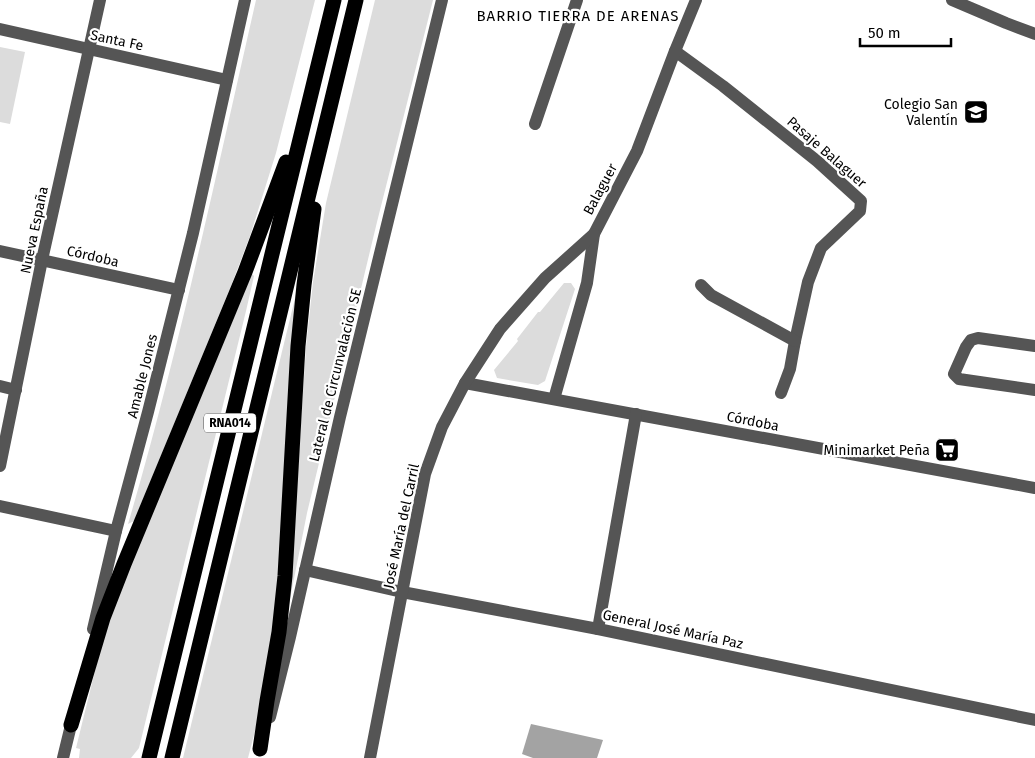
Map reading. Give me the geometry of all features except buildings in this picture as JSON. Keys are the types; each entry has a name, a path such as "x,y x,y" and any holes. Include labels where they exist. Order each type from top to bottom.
{"highway":[{"name":"RNA014","path":"150,754 333,0"},
{"name":"RNA014","path":"172,757 356,0"},
{"path":"72,725 103,618 245,272 311,95"},
{"path":"259,754 279,632 285,576 300,315 325,128"}],"street":[{"name":"Nueva España","path":"0,466 42,260 100,0"},
{"name":"Amable Jones","path":"63,758 116,531 146,421 195,224 245,0"},
{"name":"Lateral de Circunvalación SE","path":"259,754 279,684 340,417 442,0"},
{"path":"535,124 577,0"},
{"name":"Balaguer","path":"554,399 587,283 594,234 637,150 696,0"},
{"path":"952,0 1035,34"},
{"name":"Santa Fe","path":"0,30 227,80"},
{"name":"Pasaje Balaguer","path":"675,51 723,86 818,161 861,201 860,211 821,248 808,282 790,369 780,393"},
{"name":"José María del Carril","path":"370,758 425,474 442,428 465,383 500,329 544,278 594,234"},
{"name":"Córdoba","path":"0,251 178,290"},
{"path":"701,285 711,295 795,341"},
{"path":"1035,346 978,338 971,340 954,374 959,379 1035,390"},
{"name":"Córdoba","path":"465,383 1035,488"},
{"path":"0,386 16,390"},
{"path":"598,628 636,414"},
{"path":"0,506 116,531"},
{"name":"General José María Paz","path":"305,570 402,592 598,628 1035,720"}],"shaded area":[{"path":"256,0 315,0 276,153 250,236 134,521 128,524 164,394"},
{"path":"375,0 433,0 307,513 289,604 306,347 313,282 326,203"},
{"path":"0,47 25,52 10,124 0,122"},
{"path":"252,274 254,276 246,311 139,748 131,758 79,758 80,749 76,748 107,622"},
{"path":"564,283 571,283 575,289 545,381 538,385 497,378 494,370 518,341 517,339 538,312"},
{"path":"297,290 278,604 264,696 248,758 183,758"},
{"path":"531,724 603,740 597,758 533,758 522,754"}],"place":[{"name":"Colegio San Valentín","path":"976,112"},
{"name":"Minimarket Peña","path":"947,450"}],"district":[{"name":"BARRIO TIERRA DE ARENAS","path":"578,16"}]}
